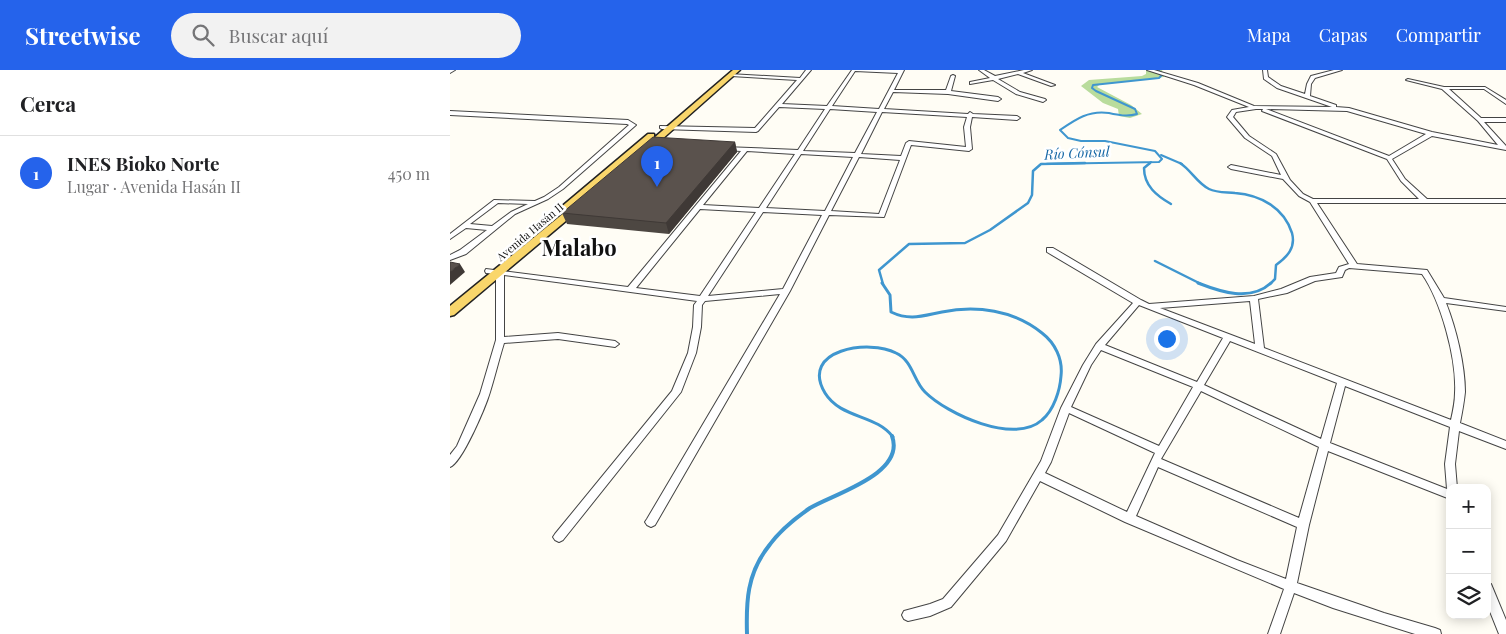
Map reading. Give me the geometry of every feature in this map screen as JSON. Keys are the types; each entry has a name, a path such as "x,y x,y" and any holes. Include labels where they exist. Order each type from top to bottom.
{"main road":[{"name":"Avenida Hasán II","path":"450,301 489,271 662,127 733,72"},
{"name":"Avenida Hasán II","path":"450,312 500,273 672,127 733,72"}],"street":[{"path":"662,127 756,130 809,70"},
{"path":"651,522 786,291 902,71 848,70"},
{"path":"559,537 676,392 692,353 698,327 698,305 854,70"},
{"path":"981,70 1018,93 1043,100"},
{"path":"1012,70 1053,85"},
{"path":"972,83 1030,70"},
{"path":"1148,70 1256,107 1389,158 1403,180 1424,200"},
{"path":"1266,70 1266,78 1271,83 1307,97 1431,134 1505,148"},
{"path":"1307,97 1309,84 1313,77 1340,70"},
{"path":"733,72 800,79"},
{"path":"948,92 953,76"},
{"path":"1408,80 1444,88 1484,88 1506,102"},
{"path":"1444,88 1480,120 1505,148"},
{"path":"892,91 948,92 998,99"},
{"path":"778,105 882,109 1017,118"},
{"path":"1347,110 1256,107 1234,112 1230,118 1247,137 1278,159 1283,177 1301,195 1312,201 1354,266"},
{"path":"450,113 633,123 630,130 561,188 546,198 513,213 463,252 450,258"},
{"path":"698,206 882,216 909,143 969,149 967,127 970,114"},
{"path":"1480,120 1506,120"},
{"path":"1389,158 1431,134"},
{"path":"653,143 666,144"},
{"path":"716,147 904,158"},
{"path":"630,290 745,149"},
{"path":"1231,166 1283,177"},
{"path":"1312,201 1506,201"},
{"path":"450,236 496,202 534,202"},
{"path":"464,226 492,228"},
{"path":"1050,250 1138,302 1506,445"},
{"path":"1149,306 1254,298 1284,291 1313,279 1339,275 1344,267 1354,266 1424,272 1442,300 1456,362 1460,391 1454,424 1450,477 1451,484"},
{"path":"489,271 702,300 786,291"},
{"path":"450,463 461,448 485,394 500,340 500,273"},
{"path":"1254,298 1260,348"},
{"path":"1442,300 1506,309"},
{"path":"908,615 930,610 947,603 1002,538 1046,462 1066,408 1087,365 1099,346 1138,302"},
{"path":"500,340 558,336 615,344"},
{"path":"1129,519 1155,461 1228,336"},
{"path":"1099,346 1199,386 1325,445 1446,493"},
{"path":"1274,634 1291,584 1303,525 1342,382"},
{"path":"1066,408 1161,451"},
{"path":"1155,461 1303,525"},
{"path":"1038,475 1129,519 1330,601 1436,634"},
{"path":"1491,598 1505,634"}],"green space":[{"path":"1146,70 1162,70 1164,77 1100,84 1097,87 1131,105 1142,114 1130,118 1119,116 1118,109 1103,103 1081,86 1089,80 1142,76 1146,74"}],"building":[{"path":"653,137 735,142 666,223 562,213"},
{"path":"450,262 460,264 450,272"}],"waterway":[{"name":"Río Cónsul","path":"1151,162 1159,162 1162,159 1155,151 1105,141 1081,141 1068,138 1060,130 1089,114 1102,112 1126,116 1137,114 1135,109 1096,91 1092,88 1093,85 1159,78 1161,76 1159,70"},
{"path":"1161,155 1180,163"},
{"name":"Río Cónsul","path":"1041,164 1151,162"},
{"name":"Río Cónsul","path":"1041,164 1085,163"},
{"path":"1150,163 1144,168 1146,180 1156,194 1171,204"},
{"path":"1180,163 1209,189 1254,197 1270,204 1283,216 1292,233 1293,243 1290,252 1276,265 1275,279 1271,283"},
{"name":"Río Cónsul","path":"883,284 879,270 909,244 965,243 990,230 1028,203 1032,195 1033,171 1041,164"},
{"path":"1155,261 1201,284"},
{"name":"Río Cónsul","path":"882,283 890,295 891,312 898,315 916,317 968,309 994,311 1019,319 1031,325 1051,342 1061,364 1058,393 1050,411 1042,420 1030,427 1015,429 981,424 935,401 921,387 902,356 896,353 870,347 841,351 829,357 821,366 820,378 825,393 840,408 877,424 892,436"},
{"path":"1201,284 1226,292 1245,294 1263,289 1271,283"},
{"path":"747,634 749,589 756,567 768,547 798,516 821,502 865,481 878,472 888,461 893,449 892,436"}],"place":[{"name":"INES Bioko Norte","path":"657,187"}],"district":[{"name":"Malabo","path":"579,248"}]}
